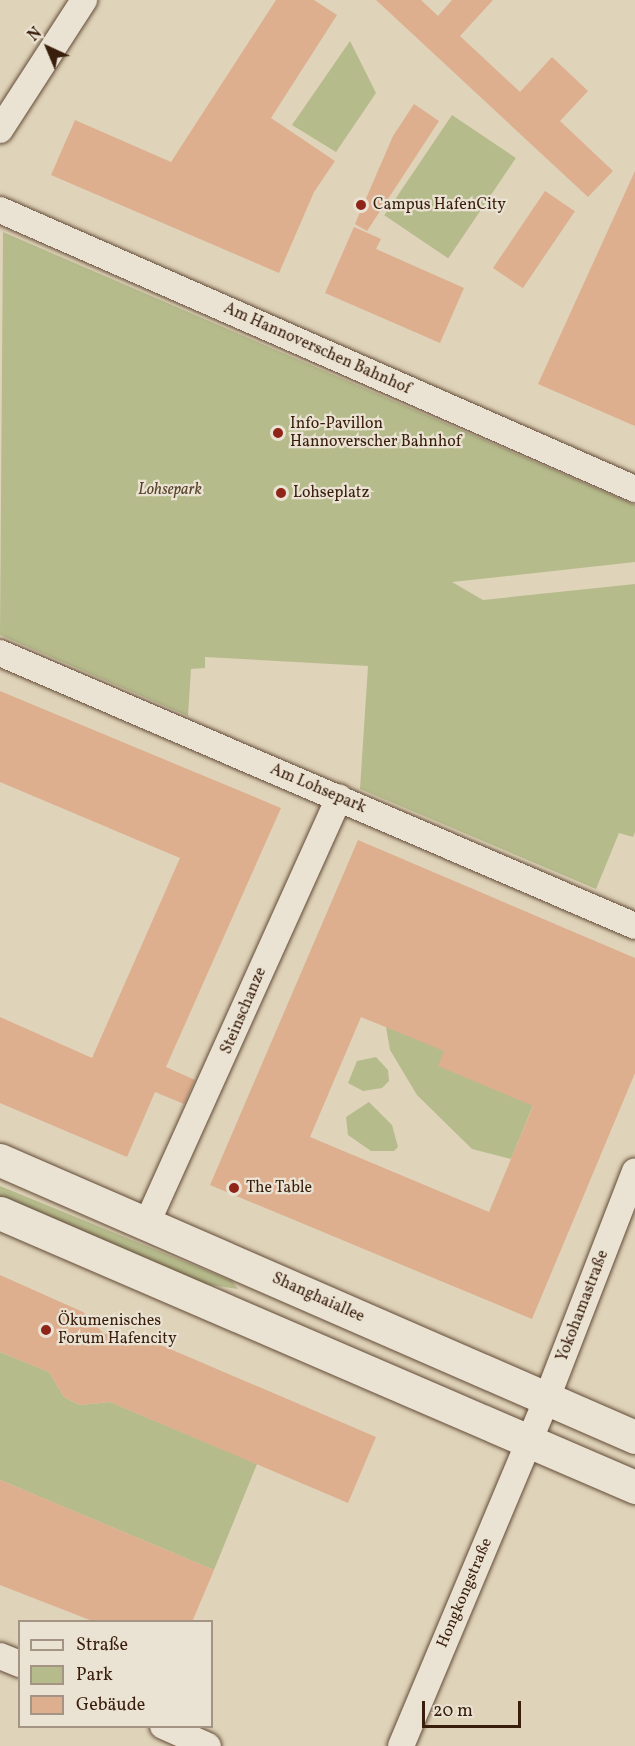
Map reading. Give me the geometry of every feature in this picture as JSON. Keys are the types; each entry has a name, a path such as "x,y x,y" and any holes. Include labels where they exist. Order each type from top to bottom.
{"main road":[{"name":"Shanghaiallee","path":"0,1160 635,1437"},
{"path":"0,1213 635,1487"}],"street":[{"path":"0,130 84,0"},
{"name":"Am Hannoverschen Bahnhof","path":"0,210 635,489"},
{"name":"Am Lohsepark","path":"0,652 635,926"},
{"name":"Steinschanze","path":"147,1223 339,797"},
{"name":"Yokohamastraße","path":"529,1440 635,1171"},
{"name":"Hongkongstraße","path":"401,1746 529,1440"},
{"path":"0,1656 18,1663"},
{"path":"168,1728 208,1746"}],"green space":[{"path":"350,41 376,93 336,152 292,125"},
{"path":"452,115 516,158 448,258 384,215"},
{"name":"Lohsepark","path":"3,232 635,505 635,562 452,582 483,600 635,584 635,832 633,837 619,833 596,889 360,789 368,666 205,657 205,668 191,669 188,716 0,635"},
{"path":"575,1003 511,1159 472,1149 417,1095 390,1050 383,1010"},
{"path":"376,1057 388,1070 389,1081 382,1088 363,1091 348,1083 357,1061"},
{"path":"369,1102 392,1125 398,1147 394,1151 371,1151 348,1135 346,1117"},
{"path":"0,1186 232,1281 238,1289 204,1284 0,1197"},
{"path":"0,1352 49,1372 64,1397 80,1405 110,1402 257,1464 214,1570 0,1480"}],"building":[{"path":"276,0 314,0 337,15 271,118 335,161 314,192 279,273 51,175 75,120 171,162"},
{"path":"376,0 421,0 438,16 452,0 493,0 460,36 520,92 552,57 588,91 560,121 613,171 588,197"},
{"path":"414,104 439,121 367,231 355,224 393,136"},
{"path":"635,171 635,426 538,384"},
{"path":"545,191 575,211 523,288 493,268"},
{"path":"354,227 381,239 376,249 464,288 440,343 325,293"},
{"path":"0,691 281,808 166,1067 195,1080 184,1104 155,1092 127,1157 0,1103 0,1017 92,1058 180,858 0,782"},
{"path":"358,840 635,958 635,1073 532,1319 210,1185","holes":["361,1017 444,1051 438,1066 533,1106 489,1212 310,1137"]},
{"path":"0,1275 83,1312 104,1334 135,1334 376,1437 348,1503 110,1402 80,1405 64,1397 49,1372 0,1352"},
{"path":"0,1480 214,1570 193,1620 90,1620 0,1585"}],"place":[{"name":"Campus HafenCity","path":"361,205"},
{"name":"Info-Pavillon Hannoverscher Bahnhof","path":"278,433"},
{"name":"Lohseplatz","path":"281,493"},
{"name":"The Table","path":"234,1188"},
{"name":"Ökumenisches Forum Hafencity","path":"46,1330"}]}
